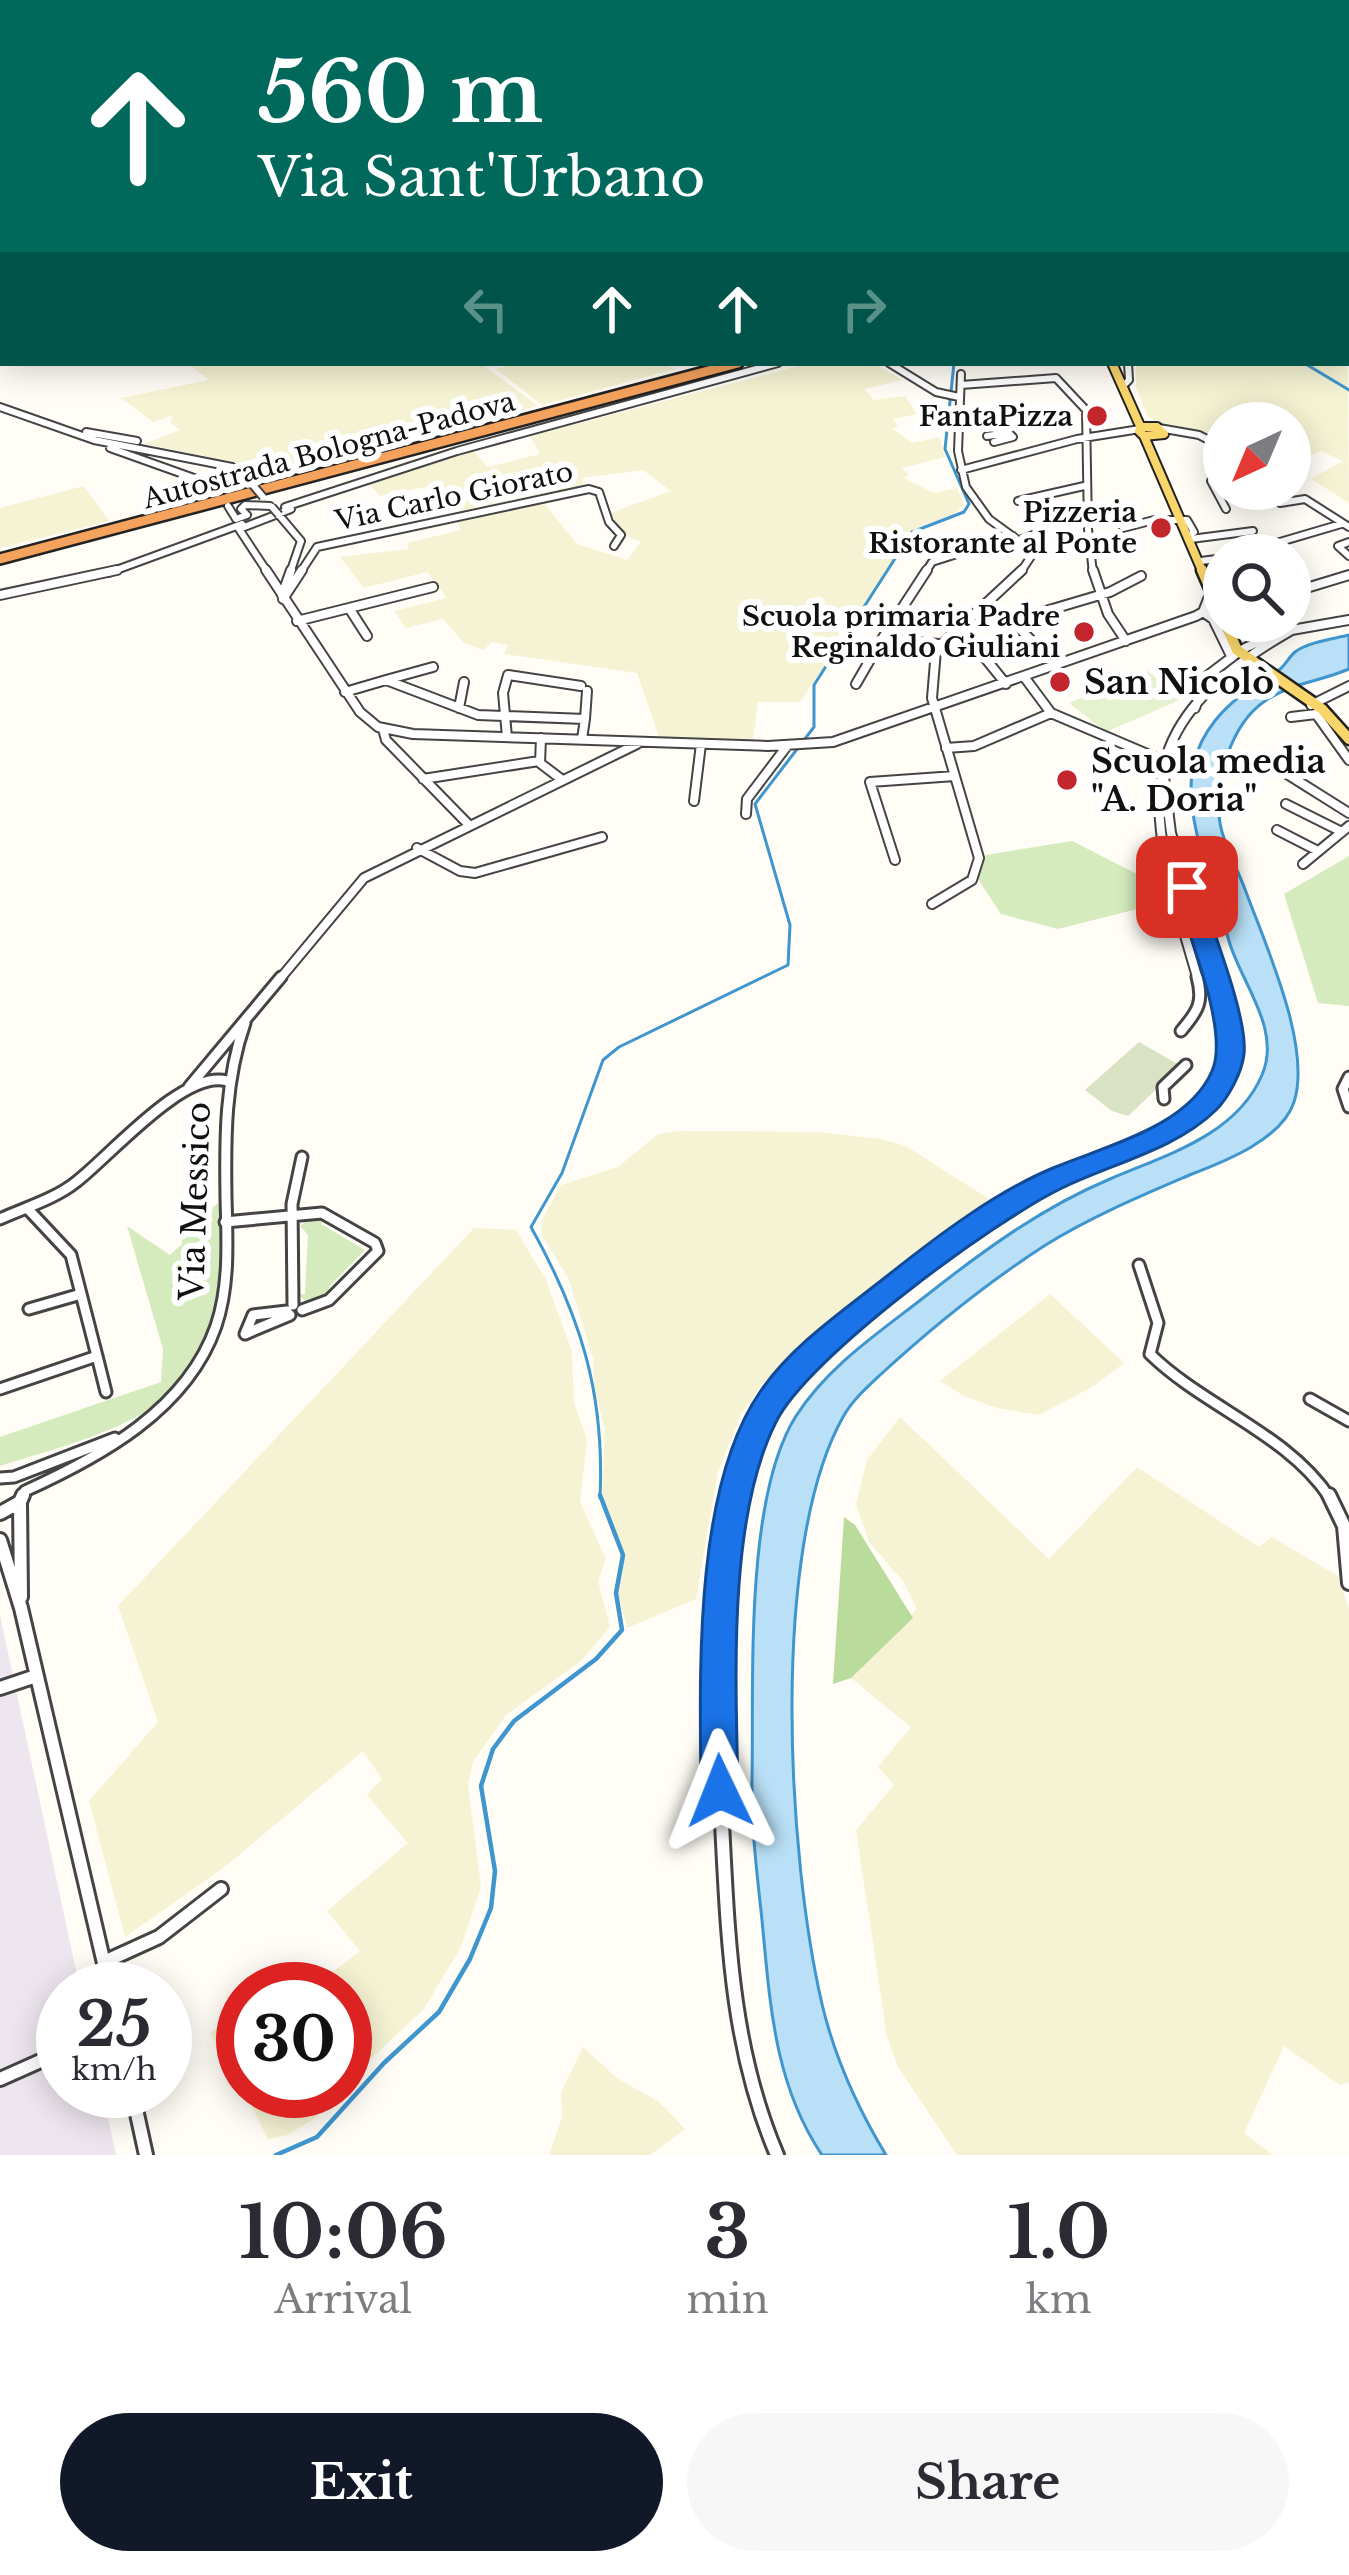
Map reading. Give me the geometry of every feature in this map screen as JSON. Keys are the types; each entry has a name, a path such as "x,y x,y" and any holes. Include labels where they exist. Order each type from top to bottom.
{"highway":[{"name":"Autostrada Bologna-Padova","path":"0,557 712,366"},
{"name":"Autostrada Bologna-Padova","path":"0,557 727,366"}],"main road":[{"path":"1119,366 1123,386 1203,565"},
{"path":"1232,642 1241,655 1309,700 1349,739"}],"street":[{"path":"0,596 111,572 457,451 767,366"},
{"path":"896,366 955,396"},
{"path":"932,904 972,880 980,847 932,698 939,644 1013,583 1034,552 979,509 961,470 954,440 955,396 961,374"},
{"path":"961,385 1056,378 1086,410 1084,485 1099,595 1126,641"},
{"path":"0,407 39,417 208,482"},
{"path":"961,470 1087,441 1104,444 1110,434 1176,432 1203,437"},
{"path":"75,434 137,441"},
{"path":"991,439 1012,456"},
{"name":"Via Carlo Giorato","path":"94,440 232,467 247,478 301,541 283,597"},
{"path":"1018,501 1084,485"},
{"name":"Via Carlo Giorato","path":"283,597 317,547 589,489 598,492 609,522 621,535 614,546"},
{"path":"1311,503 1345,525"},
{"path":"237,525 247,515 242,509 245,505 271,506"},
{"path":"228,506 345,692 368,720 383,729 620,745 656,742"},
{"name":"Via Carlo Giorato","path":"237,525 291,509"},
{"path":"1123,528 1182,519"},
{"path":"856,684 932,562 1087,522"},
{"path":"1065,526 1087,522"},
{"path":"1311,534 1345,525"},
{"path":"1190,537 1253,531"},
{"path":"1349,542 1338,547 1349,556"},
{"path":"1311,587 1349,575"},
{"path":"1001,625 1141,577"},
{"path":"297,621 433,587"},
{"path":"349,608 367,636"},
{"path":"0,1219 82,1178 190,1088 349,893 380,867 620,745 793,746 865,735 1203,612"},
{"path":"1195,708 1194,698 1205,678 1241,655 1290,632 1349,620"},
{"path":"1012,621 1057,666"},
{"path":"968,637 1006,685"},
{"path":"883,639 939,644"},
{"path":"1231,642 1241,655"},
{"path":"1237,642 1241,655"},
{"path":"1181,1031 1199,1010 1202,995 1157,825 1157,792 1166,763 1195,708 1241,655"},
{"path":"345,692 434,667"},
{"path":"507,737 508,675 584,688 582,739"},
{"path":"1025,678 1051,713 1166,763"},
{"path":"386,680 478,716 585,719"},
{"path":"459,708 464,682"},
{"path":"1349,690 1309,700 1291,717 1313,713 1349,760"},
{"path":"946,748 974,746 1051,713"},
{"path":"383,729 382,735 468,824"},
{"path":"539,760 541,738"},
{"path":"694,801 701,744"},
{"path":"746,814 747,799 793,746"},
{"path":"424,779 539,760"},
{"path":"539,760 561,779"},
{"path":"777,2155 749,2083 735,2005 718,1755 720,1629 740,1471 772,1399 812,1354 926,1262 1017,1200 1083,1165 1182,1123 1208,1101 1227,1070 1232,1050 1227,1021 1171,832 1166,763"},
{"path":"1271,764 1349,812"},
{"path":"895,860 870,782 955,776"},
{"path":"1286,804 1346,829"},
{"path":"1297,825 1307,814"},
{"path":"1303,864 1346,829"},
{"path":"1277,830 1316,850"},
{"path":"422,846 460,871 476,873 602,837"},
{"name":"Via Messico","path":"0,1513 136,1429 180,1385 210,1339 224,1290 227,1081 245,1023"},
{"path":"1164,1099 1163,1087 1186,1064"},
{"path":"190,1088 213,1077 227,1081"},
{"path":"1348,1078 1343,1096 1349,1107"},
{"path":"226,1222 292,1216 322,1213 379,1247 328,1300 293,1310 292,1216 302,1157"},
{"path":"27,1208 71,1255 106,1392"},
{"path":"1139,1265 1158,1323 1150,1354 1294,1462 1332,1498 1344,1523 1349,1583"},
{"path":"29,1310 81,1294"},
{"path":"0,1388 98,1356"},
{"path":"1310,1399 1349,1421"},
{"name":"Via Messico","path":"22,1497 7,1478 136,1429"},
{"path":"21,1608 22,1497"},
{"path":"22,1525 0,1538 21,1608 104,1962"},
{"path":"0,1688 36,1676"},
{"path":"106,1962 159,1937 221,1889"},
{"path":"0,2079 36,2063"},
{"path":"138,2118 146,2155"}],"shaded area":[{"path":"191,366 484,366 538,406 264,473 254,468 263,462 255,458 245,464 144,444 180,430 170,423 172,416 153,422 121,398 209,380"},
{"path":"666,366 675,369 542,405 496,369"},
{"path":"799,366 877,366 903,380 864,389 874,400 905,396 917,414 893,419 898,426 893,429 912,443 940,437 945,457 902,468 909,475 904,478 934,493 957,488 964,504 953,515 920,526 800,702 758,702 753,741 659,737 637,673 504,654 508,645 491,642 484,650 464,643 443,619 406,628 394,611 447,598 427,572 364,588 340,557 409,549 407,543 461,530 455,518 542,501 577,544 627,560 641,542 625,535 610,513 671,491 643,470 582,478 584,486 458,511 435,485 380,496 368,483 472,450 488,467 540,454 530,436"},
{"path":"1136,366 1348,366 1349,503 1311,479 1343,461 1321,451 1311,455 1311,402 1203,402 1203,435 1156,422 1147,415 1136,387"},
{"path":"84,486 109,521 0,548 0,508"},
{"path":"819,1132 881,1139 906,1146 989,1199 829,1319 762,1384 741,1414 718,1472 696,1599 627,1628 617,1589 625,1555 602,1500 605,1429 594,1389 593,1358 569,1280 542,1235 541,1222 561,1185 618,1167 658,1134"},
{"path":"474,1228 516,1230 546,1280 572,1351 574,1403 587,1439 580,1502 606,1559 598,1581 610,1627 581,1661 506,1715 473,1762 468,1784 481,1887 461,1947 423,2010 372,2058 372,1962 346,1962 360,1951 327,1911 408,1843 367,1795 382,1779 363,1751 226,1866 125,1937 89,1801 158,1722 118,1606"},
{"path":"1050,1294 1124,1363 1094,1386 1039,1415 997,1408 940,1381"},
{"path":"900,1417 1049,1559 1137,1467 1259,1547 1272,1537 1338,1576 1349,1609 1349,2082 1340,2085 1284,2046 1244,2133 1273,2155 957,2155 898,2067 887,2037 856,1830 894,1785 878,1767 911,1727 851,1678 917,1609 903,1581 869,1542 856,1504 867,1460"},
{"path":"0,1615 74,1962 36,1962 36,2118 108,2118 116,2155 0,2155"},
{"path":"583,2047 618,2079 658,2101 685,2129 650,2155 549,2155 562,2117 561,2093"},
{"path":"258,2118 314,2118 288,2135 268,2139"}],"green space":[{"path":"1148,671 1182,699 1106,732 1069,703"},
{"path":"1072,841 1139,875 1169,884 1173,900 1058,929 1001,914 978,879 986,855"},
{"path":"1349,856 1349,1006 1318,1003 1284,894"},
{"path":"1139,1042 1181,1066 1128,1116 1112,1111 1085,1090"},
{"path":"228,1194 227,1286 218,1329 200,1363 176,1390 146,1412 75,1443 0,1466 0,1437 161,1382 163,1349 127,1226 170,1255 182,1244 182,1235"},
{"path":"310,1219 324,1219 321,1224 365,1250 329,1287 328,1295 308,1303 298,1295 305,1294 308,1235 300,1226"},
{"path":"844,1517 855,1525 913,1618 851,1678 833,1684"}],"water":[{"path":"1349,635 1349,669 1286,690 1253,711 1234,739 1219,790 1225,841 1275,968 1292,1026 1298,1079 1288,1115 1251,1147 1080,1225 980,1291 855,1400 819,1474 804,1544 795,1623 794,1789 801,1870 827,2024 848,2082 886,2155 822,2155 794,2100 777,2042 753,1832 755,1592 767,1494 779,1451 796,1416 840,1365 970,1262 1085,1190 1197,1141 1235,1114 1250,1096 1262,1075 1267,1041 1204,860 1191,791 1195,759 1209,729 1235,700 1300,649"}],"waterway":[{"path":"600,1495 598,1424 586,1357 564,1293 531,1227 562,1173 603,1060 619,1047 788,965 790,925 755,804 814,727 814,685 912,532 964,512 969,504 945,449 954,366"},
{"path":"1309,366 1349,390"},
{"path":"276,2155 317,2137 384,2063 439,2012 470,1959 491,1908 495,1871 481,1786 493,1749 514,1721 596,1659 622,1630 616,1593 623,1555 600,1495"}],"place":[{"name":"FantaPizza","path":"1097,416"},
{"name":"Pizzeria Ristorante al Ponte","path":"1161,528"},
{"name":"Scuola primaria Padre Reginaldo Giuliani","path":"1084,632"},
{"name":"San Nicolò","path":"1060,682"},
{"name":"Scuola media \"A. Doria\"","path":"1067,780"}],"route":[{"path":"720,1791 718,1679 727,1556 740,1471 759,1421 812,1354 926,1262 1049,1181 1166,1132 1198,1112 1217,1090 1232,1050 1187,887"}]}
